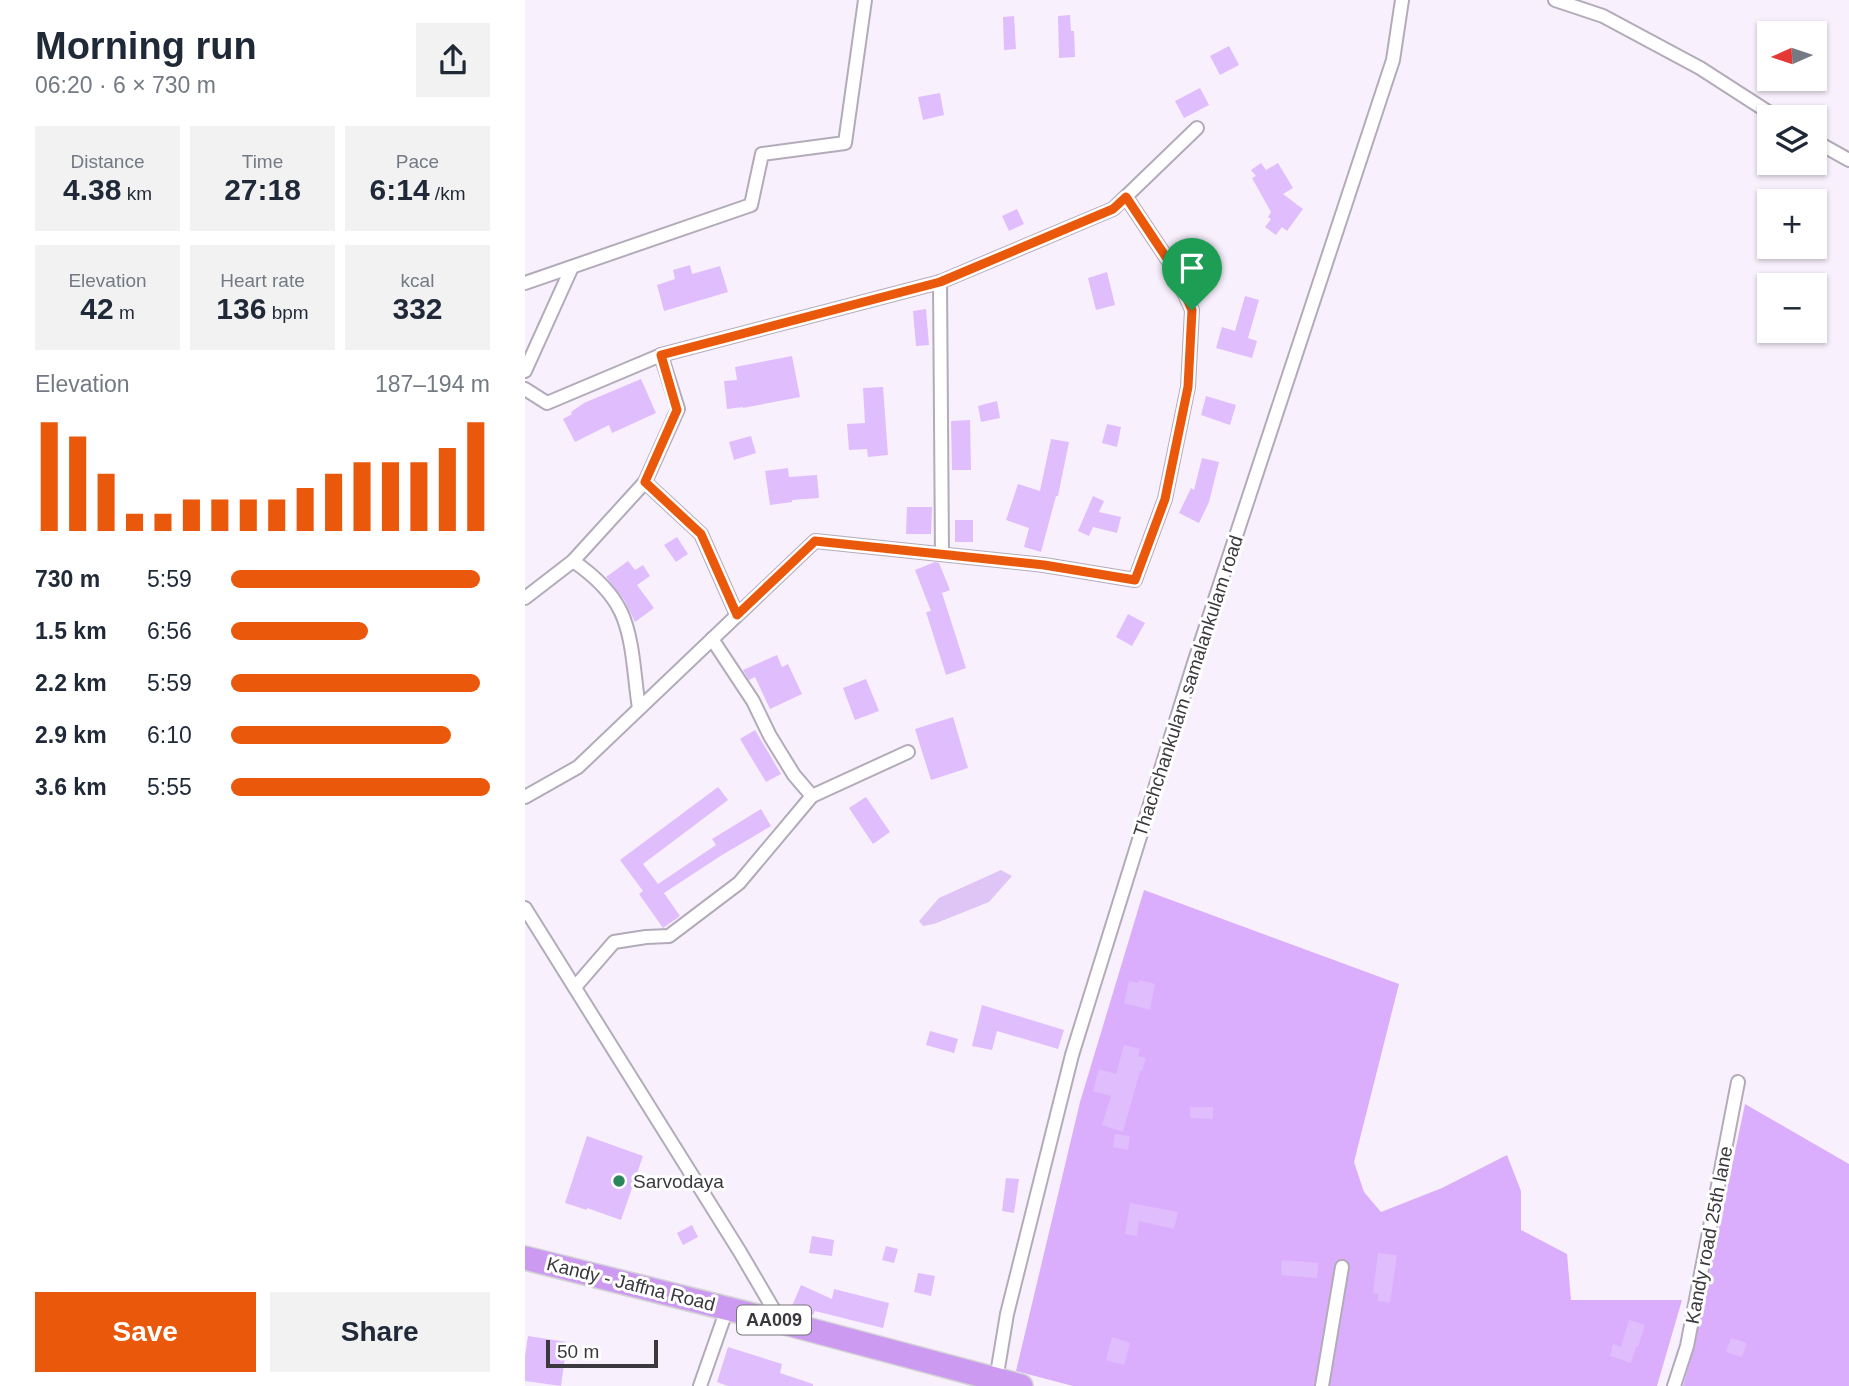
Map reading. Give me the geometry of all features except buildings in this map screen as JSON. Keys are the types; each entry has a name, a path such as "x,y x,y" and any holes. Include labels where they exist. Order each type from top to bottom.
{"highway":[{"name":"Kandy - Jaffna Road","path":"525,1258 781,1322 958,1374 1021,1386"}],"street":[{"path":"525,283 751,205 762,154 845,143 866,0"},
{"name":"Thachchankulam samalankulam road","path":"996,1380 1007,1314 1072,1055 1194,663 1393,60 1402,0"},
{"path":"1555,0 1603,16 1700,68 1757,105"},
{"path":"525,388 547,402 661,355 940,282 1113,209 1197,128"},
{"path":"1827,148 1849,160"},
{"path":"525,797 578,767 815,541 1044,565 1135,580 1165,499 1188,387 1192,310 1172,266 1126,197"},
{"path":"525,371 572,267"},
{"path":"940,282 942,554"},
{"path":"525,598 573,561 645,482 677,410 661,355"},
{"path":"645,482 701,534 737,615"},
{"path":"573,561 590,573 620,610 626,626 639,708"},
{"path":"712,639 753,701 794,775 812,796"},
{"path":"575,987 614,942 669,936 739,883 812,796 908,752"},
{"path":"525,908 781,1322"},
{"name":"Kandy road 25th lane","path":"1674,1386 1687,1346 1738,1082"},
{"path":"1322,1386 1342,1267"},
{"path":"700,1386 727,1309"}],"shaded area":[{"path":"1001,870 1012,876 989,902 934,924 923,926 919,921 939,898"},
{"path":"1144,890 1399,984 1354,1162 1364,1192 1381,1212 1442,1188 1507,1155 1521,1191 1521,1230 1567,1254 1571,1300 1682,1300 1657,1386 1073,1386 1016,1371 1080,1102"},
{"path":"1745,1104 1849,1164 1849,1386 1683,1386 1694,1347"}],"place":[{"name":"Sarvodaya","path":"619,1181"}],"route":[{"path":"1126,197 1172,266 1192,310 1188,387 1165,499 1135,580 1044,565 815,541 737,615 701,534 645,482 677,410 661,355 940,282 1113,209 1126,197"}]}
